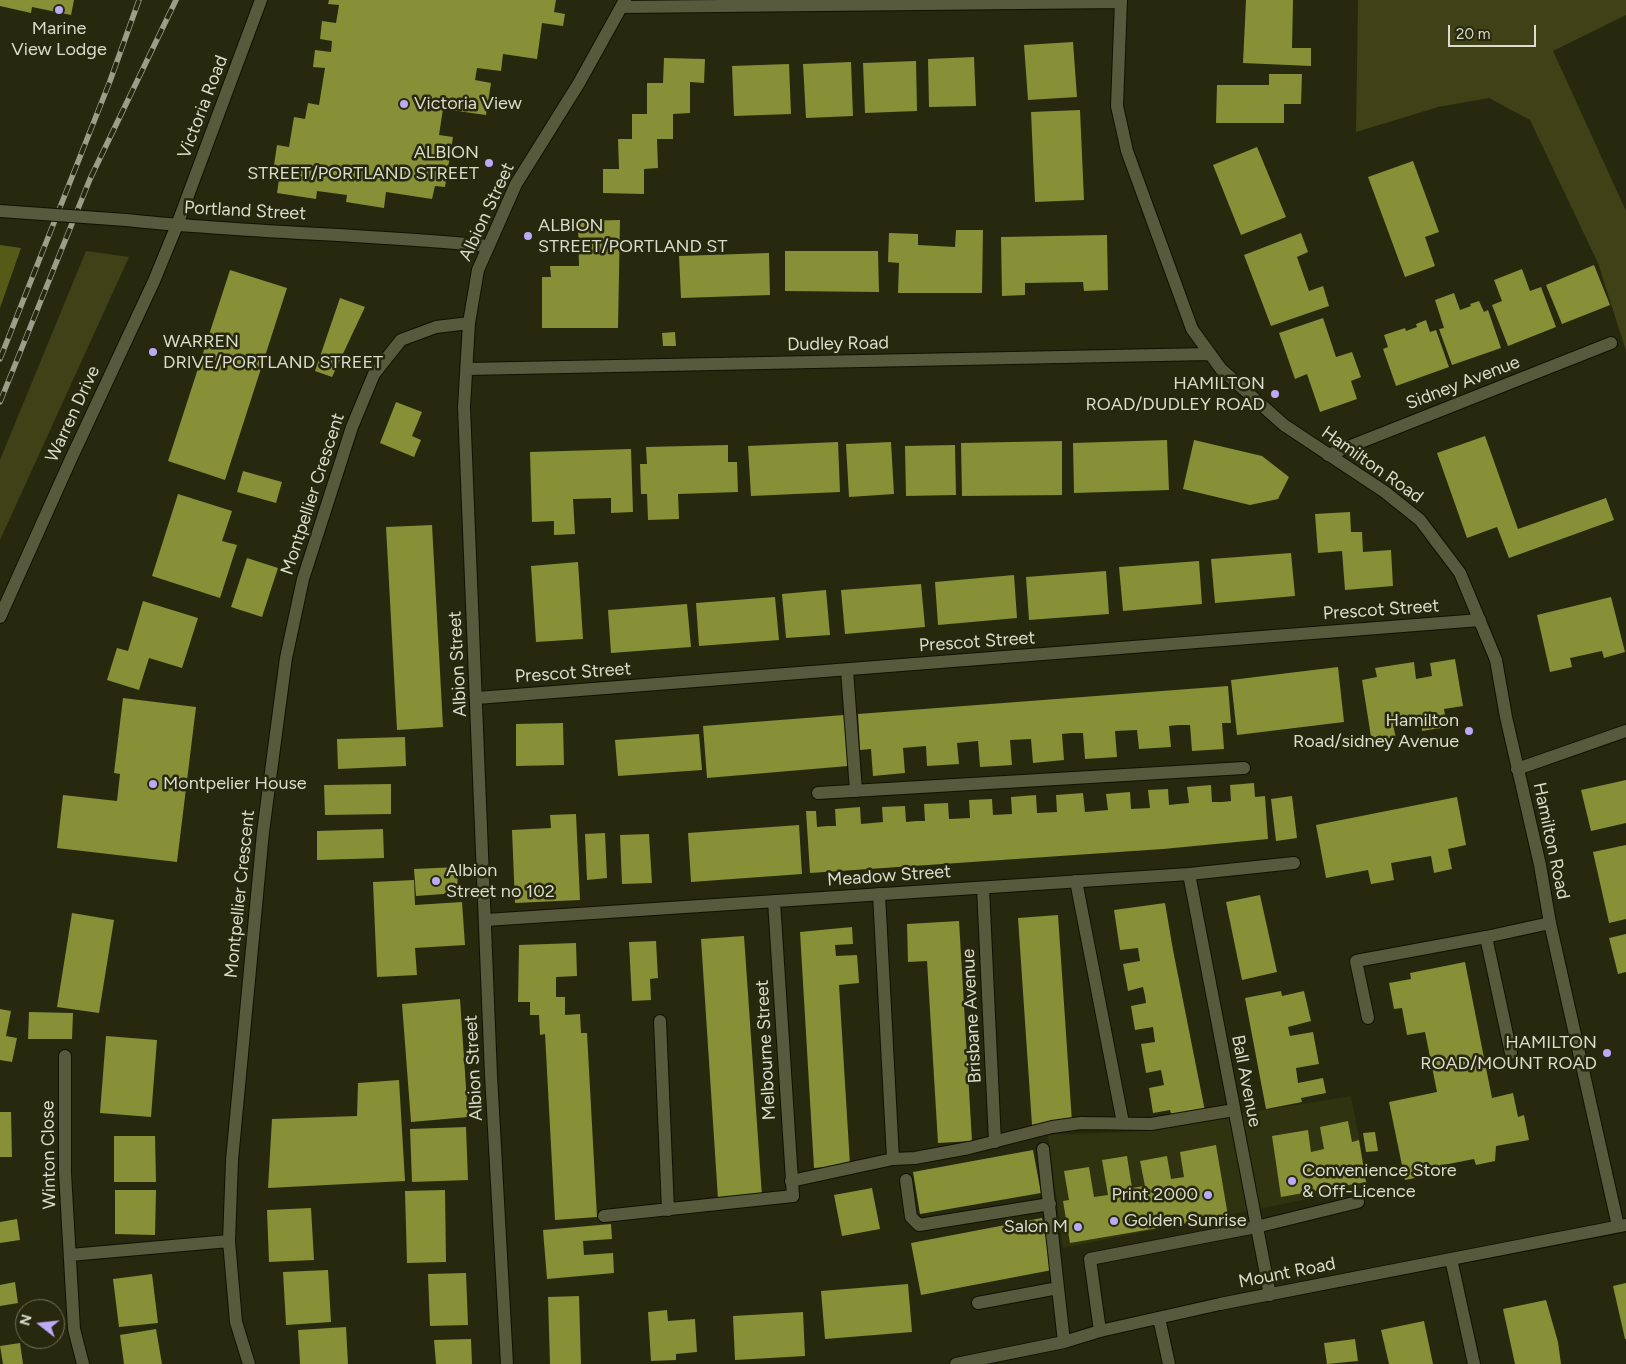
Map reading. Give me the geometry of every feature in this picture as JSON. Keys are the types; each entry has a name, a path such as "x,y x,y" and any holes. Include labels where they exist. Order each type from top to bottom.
{"street":[{"name":"Victoria Road","path":"177,225 261,0"},
{"path":"623,3 1121,1"},
{"name":"Hamilton Road","path":"1121,1 1117,106 1126,152 1192,330 1209,354 1239,387 1284,426 1385,492 1420,520 1460,573 1480,620 1496,660 1506,717 1540,865 1550,923 1622,1226"},
{"name":"Albion Street","path":"507,1364 492,1075 464,408 469,323 478,270 516,184 579,83 623,3"},
{"name":"Portland Street","path":"0,211 488,246"},
{"name":"Warren Drive","path":"0,617 154,281 177,225"},
{"name":"Montpellier Crescent","path":"249,1364 236,1322 229,1241 232,1160 263,832 286,658 302,580 352,427 374,374 401,340 436,327 469,323"},
{"name":"Sidney Avenue","path":"1328,454 1611,344"},
{"name":"Dudley Road","path":"467,369 1209,354"},
{"name":"Prescot Street","path":"477,698 1480,620"},
{"path":"847,670 856,791"},
{"path":"1518,769 1626,731"},
{"path":"818,793 1244,768"},
{"name":"Meadow Street","path":"486,920 1189,874 1294,863"},
{"name":"Ball Avenue","path":"1189,874 1270,1294"},
{"path":"1076,881 1123,1124"},
{"name":"Brisbane Avenue","path":"983,888 995,1142"},
{"path":"879,894 893,1159"},
{"name":"Melbourne Street","path":"668,1210 793,1196 774,901"},
{"path":"1368,1018 1356,961 1550,923"},
{"path":"1486,937 1511,1053"},
{"path":"604,1216 668,1210 660,1021"},
{"name":"Winton Close","path":"65,1056 65,1173 74,1329 83,1364"},
{"path":"791,1181 893,1159 915,1158 969,1148 1081,1123 1151,1124 1234,1110"},
{"path":"1043,1149 1064,1342"},
{"path":"906,1180 912,1216 919,1225 1050,1204"},
{"path":"1100,1331 1090,1259 1256,1226 1358,1202"},
{"name":"Mount Road","path":"956,1364 1064,1342 1100,1331 1270,1294 1622,1226"},
{"path":"70,1255 229,1241"},
{"path":"1451,1259 1474,1364"},
{"path":"978,1303 1058,1288"},
{"path":"1159,1318 1169,1364"}],"shaded area":[{"path":"1358,0 1626,0 1626,15 1553,51 1626,211 1626,351 1598,263 1530,120 1489,98 1438,107 1356,132"},
{"path":"86,251 129,257 0,540 0,460"},
{"path":"1351,1096 1368,1187 1063,1248 1048,1135 1130,1132"}],"green space":[{"path":"0,245 21,248 0,308"}],"building":[{"name":"Marine View Lodge","path":"0,0 74,0 71,15 32,7 31,13 0,6"},
{"name":"Victoria View","path":"329,0 556,0 554,12 565,14 563,26 542,23 537,59 503,54 501,71 477,68 475,80 491,83 486,115 443,109 439,135 453,137 445,187 435,186 432,199 386,192 384,208 346,202 347,195 317,191 316,199 277,193 281,166 274,165 277,145 289,147 294,117 305,119 308,103 319,105 325,68 313,67 315,50 331,52 332,41 320,39 322,21 336,23 339,5 328,4"},
{"path":"1246,0 1293,0 1292,48 1311,48 1311,66 1243,63"},
{"path":"1073,42 1077,97 1028,100 1024,45"},
{"path":"974,57 976,106 929,107 928,59"},
{"path":"664,58 705,59 704,83 690,82 690,113 673,114 673,139 657,139 658,168 644,169 644,194 603,193 603,169 619,169 618,139 632,139 632,114 647,114 647,83 663,83"},
{"path":"916,61 917,111 865,113 863,63"},
{"path":"851,62 853,116 806,118 803,64"},
{"path":"789,64 791,114 734,116 732,66"},
{"path":"1269,74 1302,74 1301,104 1284,104 1284,123 1216,123 1217,85 1269,85"},
{"path":"1080,110 1084,200 1035,202 1031,112"},
{"path":"1257,147 1286,217 1241,235 1213,165"},
{"path":"1413,161 1439,232 1425,237 1435,266 1405,277 1368,177"},
{"path":"620,220 618,328 542,328 542,277 551,277 550,266 579,266 578,221"},
{"path":"956,230 983,230 982,293 898,293 899,263 888,262 889,233 918,234 918,245 955,247"},
{"path":"1301,233 1308,252 1297,257 1309,291 1323,286 1329,306 1271,326 1244,255"},
{"path":"1107,235 1108,290 1084,291 1083,282 1025,283 1025,295 1002,296 1001,237"},
{"path":"785,251 878,251 879,292 785,291"},
{"path":"769,253 770,295 681,298 679,256"},
{"path":"1594,265 1610,305 1562,324 1546,285"},
{"path":"1522,269 1530,291 1541,287 1556,327 1508,346 1492,305 1502,301 1494,280"},
{"path":"230,270 287,288 225,480 168,461"},
{"path":"1454,293 1460,310 1479,301 1484,312 1488,310 1501,348 1452,365 1439,329 1444,328 1435,300"},
{"path":"340,298 365,307 332,377 315,371"},
{"path":"1323,318 1336,357 1352,352 1361,377 1351,381 1357,399 1320,412 1307,374 1295,379 1279,333"},
{"path":"1426,320 1430,332 1436,330 1449,367 1396,386 1383,349 1388,347 1384,335 1405,328 1406,331 1417,327 1416,324"},
{"path":"675,332 676,346 663,346 662,333"},
{"path":"396,402 422,412 412,436 421,440 414,457 380,443"},
{"path":"1485,436 1518,529 1606,498 1614,520 1509,558 1497,527 1467,538 1437,453"},
{"path":"1167,440 1169,490 1074,493 1073,443"},
{"path":"1194,440 1262,456 1289,477 1278,499 1250,505 1183,489"},
{"path":"1062,441 1062,495 962,496 961,443"},
{"path":"838,442 840,492 751,496 748,446"},
{"path":"891,442 894,494 849,497 846,444"},
{"path":"728,445 728,462 737,462 738,492 678,494 679,519 648,520 647,494 641,494 640,464 647,464 646,447"},
{"path":"955,445 956,495 906,496 905,446"},
{"path":"631,449 633,512 611,513 611,498 573,499 575,534 554,535 554,521 532,522 530,452"},
{"path":"243,471 282,482 276,503 237,492"},
{"path":"178,494 232,511 222,541 237,545 220,598 152,576"},
{"path":"1350,512 1351,532 1362,532 1363,552 1391,550 1393,586 1345,590 1342,551 1318,553 1315,514"},
{"path":"432,525 443,727 397,730 386,527"},
{"path":"1291,553 1295,596 1215,603 1211,559"},
{"path":"247,558 278,568 262,617 231,607"},
{"path":"1199,561 1202,604 1123,611 1119,567"},
{"path":"578,562 583,639 536,642 531,566"},
{"path":"1106,571 1109,614 1029,620 1026,577"},
{"path":"1014,575 1017,618 938,625 935,582"},
{"path":"921,584 925,627 845,634 841,590"},
{"path":"826,590 830,635 786,638 782,594"},
{"path":"775,597 779,640 699,646 696,603"},
{"path":"1611,597 1625,652 1604,658 1602,651 1570,658 1572,667 1550,672 1537,615"},
{"path":"143,601 198,618 182,668 149,658 139,690 107,680 117,648 128,651"},
{"path":"687,604 691,647 611,653 608,610"},
{"path":"1455,659 1463,706 1444,709 1447,727 1422,731 1421,720 1393,724 1396,739 1372,743 1362,680 1377,677 1375,668 1414,662 1416,679 1432,676 1430,663"},
{"path":"1338,667 1344,722 1237,735 1231,680"},
{"path":"1228,686 1231,723 1222,723 1224,749 1192,751 1190,725 1178,725 1169,726 1171,747 1139,749 1137,730 1115,731 1117,757 1085,759 1083,733 1072,733 1062,734 1064,760 1033,763 1031,739 1010,740 1012,765 980,767 978,741 957,743 959,764 927,766 926,746 903,748 905,773 873,776 871,749 860,750 858,714"},
{"name":"Montpelier House","path":"123,698 196,707 177,862 57,848 63,795 117,801 120,774 114,773"},
{"path":"844,715 848,766 707,778 703,726"},
{"path":"563,723 564,765 516,766 516,724"},
{"path":"699,734 702,770 618,776 615,740"},
{"path":"405,737 406,766 338,769 337,739"},
{"path":"1626,780 1626,823 1591,831 1581,790"},
{"path":"1254,783 1255,797 1265,796 1268,839 1163,849 810,873 806,811 816,811 817,827 836,826 835,809 860,807 861,824 883,822 882,807 905,806 906,822 925,821 924,804 948,803 949,819 970,818 969,800 992,799 993,815 1012,814 1011,797 1036,795 1037,813 1057,812 1056,795 1083,793 1085,812 1108,810 1106,794 1130,792 1131,809 1150,808 1148,790 1168,789 1169,805 1189,803 1187,787 1211,785 1212,802 1222,802 1231,801 1230,785"},
{"path":"391,784 391,814 325,815 324,785"},
{"path":"1292,796 1297,838 1276,841 1271,799"},
{"path":"1457,797 1466,845 1448,849 1452,869 1434,873 1431,856 1391,863 1394,880 1371,884 1368,870 1326,878 1316,825"},
{"path":"576,814 580,900 515,903 512,830 551,828 550,815"},
{"path":"799,825 802,874 691,882 688,833"},
{"path":"383,829 384,858 317,860 317,831"},
{"path":"605,833 607,878 587,880 585,834"},
{"path":"649,834 652,883 622,884 620,835"},
{"path":"1626,845 1626,919 1609,923 1593,852"},
{"name":"Albion Street no 102","path":"457,867 458,893 416,896 414,869"},
{"path":"414,880 415,905 462,902 465,945 415,948 417,975 377,977 373,882"},
{"path":"1260,895 1277,972 1242,980 1226,902"},
{"path":"1165,903 1205,1111 1172,1117 1170,1110 1153,1113 1149,1088 1164,1085 1161,1070 1146,1073 1141,1044 1155,1042 1153,1027 1135,1030 1131,1006 1146,1003 1145,996 1143,987 1128,991 1123,964 1140,961 1138,948 1120,950 1114,910"},
{"path":"72,913 114,920 99,1013 57,1007"},
{"path":"1058,915 1072,1122 1032,1125 1018,918"},
{"path":"959,921 972,1141 938,1143 927,961 908,962 907,924"},
{"path":"852,927 853,944 835,945 836,956 857,955 858,968 859,983 839,985 850,1165 814,1168 800,932"},
{"path":"1626,934 1626,972 1618,974 1609,938"},
{"path":"744,936 762,1196 718,1199 701,939"},
{"path":"656,941 658,978 650,979 651,1000 632,1001 629,942"},
{"path":"576,943 577,976 556,977 556,997 565,997 565,1015 580,1014 581,1033 587,1033 597,1217 555,1220 545,1034 540,1035 539,1015 530,1015 530,1002 518,1002 519,945"},
{"path":"1465,962 1492,1098 1513,1093 1518,1117 1524,1115 1529,1140 1496,1146 1495,1161 1476,1165 1474,1159 1428,1168 1430,1175 1405,1180 1389,1102 1437,1092 1425,1032 1407,1035 1402,1008 1394,1009 1389,983 1411,979 1410,973"},
{"path":"1281,991 1282,996 1304,991 1311,1021 1288,1027 1290,1036 1313,1032 1319,1064 1296,1068 1298,1083 1323,1078 1326,1093 1301,1098 1302,1102 1266,1109 1245,998"},
{"path":"460,999 468,1117 411,1122 402,1004"},
{"path":"0,1009 11,1011 6,1036 17,1038 12,1062 0,1060"},
{"path":"29,1012 73,1013 72,1039 28,1039"},
{"path":"106,1036 157,1040 151,1117 100,1113"},
{"path":"399,1080 405,1181 268,1188 272,1119 357,1116 358,1083"},
{"path":"0,1112 11,1112 12,1157 0,1157"},
{"path":"1348,1121 1352,1142 1359,1140 1366,1182 1281,1197 1272,1136 1308,1130 1311,1152 1324,1149 1320,1127"},
{"path":"466,1127 468,1180 412,1182 410,1129"},
{"path":"1375,1132 1378,1151 1366,1152 1363,1133"},
{"path":"114,1136 155,1136 156,1182 114,1182"},
{"path":"1216,1145 1228,1216 1070,1243 1063,1201 1069,1200 1064,1171 1089,1167 1094,1197 1108,1195 1102,1160 1127,1156 1132,1188 1145,1186 1140,1161 1167,1156 1171,1179 1184,1177 1180,1152"},
{"path":"1033,1150 1041,1193 920,1214 913,1172"},
{"path":"872,1188 880,1229 842,1236 834,1195"},
{"path":"115,1190 156,1190 155,1235 115,1234"},
{"path":"445,1190 446,1262 407,1263 405,1191"},
{"path":"311,1208 314,1260 269,1262 267,1210"},
{"path":"1042,1218 1052,1270 921,1295 911,1243"},
{"path":"17,1219 20,1240 0,1243 0,1222"},
{"path":"611,1224 612,1239 583,1241 584,1255 613,1253 614,1273 547,1279 543,1230"},
{"path":"328,1270 331,1322 286,1325 283,1272"},
{"path":"466,1273 468,1325 430,1326 428,1274"},
{"path":"152,1274 158,1323 119,1327 113,1279"},
{"path":"15,1282 17,1299 15,1299 15,1304 0,1306 0,1285"},
{"path":"1626,1283 1626,1339 1625,1339 1613,1286"},
{"path":"908,1284 912,1332 825,1339 821,1291"},
{"path":"579,1296 581,1364 550,1364 548,1297"},
{"path":"1546,1300 1558,1342 1561,1364 1515,1364 1503,1309"},
{"path":"667,1310 668,1321 695,1319 697,1352 676,1354 676,1360 651,1361 648,1312"},
{"path":"803,1312 805,1356 735,1360 733,1316"},
{"path":"1424,1321 1433,1364 1389,1364 1381,1330"},
{"path":"346,1327 348,1364 300,1364 298,1330"},
{"path":"156,1329 162,1364 124,1364 120,1335"},
{"path":"471,1339 472,1364 436,1364 434,1340"},
{"path":"1355,1339 1358,1361 1327,1364 1324,1343"},
{"path":"15,1344 15,1349 21,1349 23,1364 3,1364 0,1346"}],"railway":[{"path":"0,359 110,81 139,0"},
{"path":"0,402 90,179 176,0"}],"place":[{"name":"Marine View Lodge","path":"59,10"},
{"name":"Victoria View","path":"404,104"},
{"name":"ALBION STREET/PORTLAND STREET","path":"489,163"},
{"name":"ALBION STREET/PORTLAND ST","path":"528,236"},
{"name":"WARREN DRIVE/PORTLAND STREET","path":"153,352"},
{"name":"HAMILTON ROAD/DUDLEY ROAD","path":"1275,394"},
{"name":"Hamilton Road/sidney Avenue","path":"1469,731"},
{"name":"Montpelier House","path":"153,784"},
{"name":"Albion Street no 102","path":"436,881"},
{"name":"HAMILTON ROAD/MOUNT ROAD","path":"1607,1053"},
{"name":"Convenience Store & Off-Licence","path":"1292,1181"},
{"name":"Print 2000","path":"1208,1195"},
{"name":"Golden Sunrise","path":"1114,1221"},
{"name":"Salon M","path":"1078,1227"}]}
